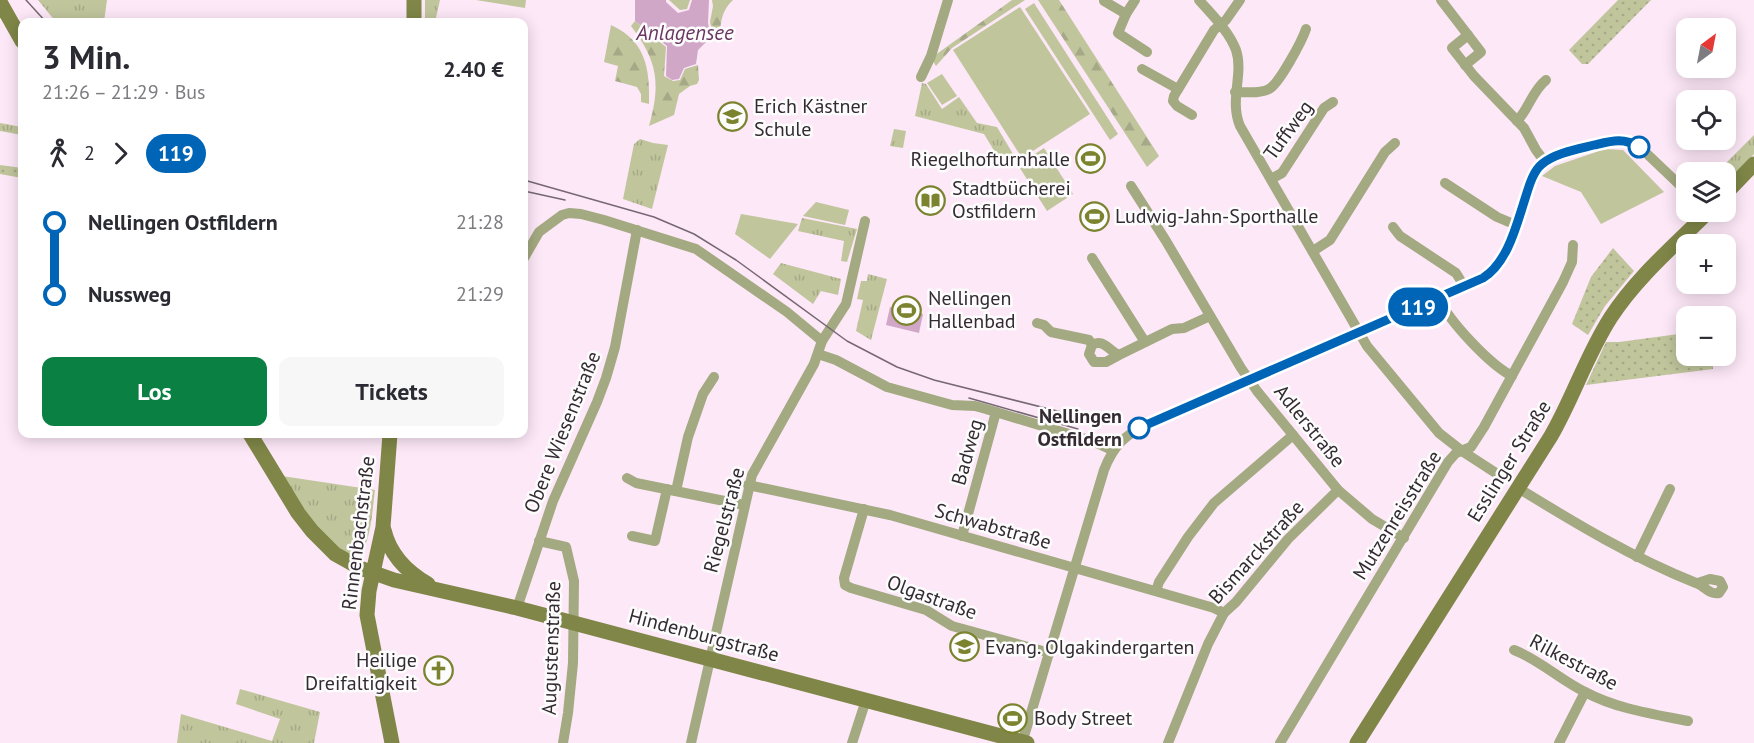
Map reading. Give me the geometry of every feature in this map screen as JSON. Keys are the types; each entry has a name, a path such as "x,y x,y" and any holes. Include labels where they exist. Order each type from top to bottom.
{"main road":[{"path":"414,0 414,18"},
{"path":"0,2 18,34"},
{"path":"1736,183 1754,164"},
{"name":"Esslinger Straße","path":"1357,743 1560,421 1600,335 1615,311 1636,284 1697,222"},
{"name":"Hindenburgstraße","path":"252,438 298,513 319,539 335,554 353,565 394,580 517,608 1024,743"},
{"name":"Rinnenbachstraße","path":"390,438 383,527 368,596 368,624 392,743"},
{"path":"383,527 386,539 398,560 417,578 436,589"}],"street":[{"path":"921,77 931,56 948,0"},
{"path":"1135,0 1118,33 1147,52"},
{"path":"1199,0 1220,25 1236,51 1237,117 1358,332 1423,416 1439,433 1502,477"},
{"path":"1192,115 1173,101 1178,89 1214,30 1226,20 1240,0"},
{"path":"1441,0 1481,52 1465,65"},
{"path":"1104,1 1126,14"},
{"path":"1235,92 1265,91 1271,88 1290,60 1306,29"},
{"path":"1468,35 1452,48 1524,128 1545,162"},
{"path":"1142,69 1178,89"},
{"path":"1517,121 1536,89 1546,80"},
{"name":"Tuffweg","path":"1271,179 1282,173 1324,108 1333,102"},
{"path":"1024,743 1104,470 1112,450 1133,431 1149,422 1483,278 1497,266 1516,225 1533,178 1545,162 1587,147 1625,140 1644,152 1676,182"},
{"path":"1313,251 1330,240 1385,152 1395,143"},
{"path":"1445,183 1497,217 1516,225"},
{"name":"Adlerstraße","path":"1131,186 1249,379 1338,490 1372,519 1404,538"},
{"path":"528,251 539,232 557,217 566,214 581,214 686,244 702,252 822,341"},
{"name":"Riegelstraße","path":"691,743 748,485 755,468 818,354 822,341 836,322 848,299 865,221"},
{"path":"1394,227 1400,236 1456,273 1464,286"},
{"name":"Obere Wiesenstraße","path":"517,608 553,501 606,378 615,347 636,230"},
{"name":"Mutzenreisstraße","path":"1280,743 1448,462 1453,456 1474,443 1563,282 1572,262 1573,244"},
{"path":"1092,258 1145,342"},
{"path":"1438,298 1470,340 1493,363 1512,376"},
{"path":"1119,355 1102,343 1096,342 1092,345 1089,354 1094,362 1106,362 1172,329 1184,328 1210,316"},
{"path":"1037,323 1044,325 1051,332 1089,340 1092,345"},
{"path":"818,354 836,360 887,387 952,405 975,406 1092,441 1112,450"},
{"path":"632,536 655,541 703,394 714,377"},
{"name":"Badweg","path":"962,536 996,412"},
{"path":"1156,591 1172,562 1214,503 1293,435"},
{"path":"627,478 636,483 744,505"},
{"name":"Schwabstraße","path":"748,485 864,509 1156,591 1224,613"},
{"path":"1518,488 1590,532 1637,557 1698,583"},
{"path":"1637,557 1670,489"},
{"name":"Bismarckstraße","path":"1168,743 1208,644 1224,613 1236,602 1288,539 1338,490"},
{"name":"Olgastraße","path":"864,509 844,578 845,585 926,610 952,626 1050,653"},
{"name":"Augustenstraße","path":"539,541 562,545 567,549 574,581 572,685 563,743"},
{"name":"Rilkestraße","path":"1514,650 1527,655 1585,692 1626,708 1688,721"},
{"path":"1559,743 1585,692"},
{"path":"852,743 866,700"}],"green space":[{"path":"38,0 107,0 105,18 53,18"},
{"path":"425,0 440,0 436,18 425,18"},
{"path":"476,0 526,0 525,8"},
{"path":"669,0 690,0 687,9 680,10"},
{"path":"712,0 733,0 723,14 720,32 713,35 710,22"},
{"path":"1012,0 1025,0 952,48 936,66 931,58"},
{"path":"1038,0 1059,0 1159,156 1147,167"},
{"path":"1618,0 1651,0 1588,64 1582,64 1569,50"},
{"path":"1034,3 1118,134 1110,140 1025,9"},
{"path":"1020,7 1090,114 1022,158 953,50"},
{"path":"635,21 666,47 664,76 673,81 680,80 685,69 698,65 699,80 697,84 679,94 674,115 649,126 655,98 655,74 647,51 631,26"},
{"path":"611,25 632,39 639,48 647,68 649,104 641,102 641,94 637,87 615,81 618,66 604,62"},
{"path":"942,74 957,96 942,105 927,83"},
{"path":"922,83 926,84 942,109 959,97 977,123 997,127 1013,154 1001,162 984,134 915,116"},
{"path":"0,123 18,126 18,134 0,131"},
{"path":"894,129 906,131 903,148 890,146"},
{"path":"1754,135 1754,154 1736,173 1736,162 1727,162"},
{"path":"640,139 668,145 652,209 623,199 634,144"},
{"path":"1044,148 1073,194 1047,211 1018,165"},
{"path":"1605,149 1623,150 1664,192 1601,224 1581,192 1542,176 1555,166"},
{"path":"0,165 18,167 18,177 0,174"},
{"path":"816,202 849,210 845,225 803,216"},
{"path":"741,214 798,224 770,259 735,234"},
{"path":"802,218 857,229 847,262 841,261 844,241 798,231"},
{"path":"1613,248 1634,271 1605,306 1588,335 1572,324 1591,277"},
{"path":"781,263 841,279 838,295 821,291 813,304 773,274"},
{"path":"868,274 887,279 871,340 856,331 863,300 857,299 861,281 867,281"},
{"path":"1676,334 1676,366 1713,366 1713,369 1586,385 1606,342"},
{"path":"282,476 375,490 370,530 362,550 352,554 341,550 329,540 305,512"},
{"path":"240,689 320,712 314,743 177,743 181,714 272,741 280,719 236,704"}],"water":[{"name":"Anlagensee","path":"635,0 666,0 678,13 689,10 692,0 709,0 708,23 711,37 698,50 696,64 684,68 679,79 672,80 666,76 667,46 635,21"},
{"path":"890,307 923,314 919,333 886,325"}],"tram line":[{"path":"26,0 42,18"},
{"path":"528,181 654,217 694,234 736,260 847,341 897,367 934,380 1081,417"},
{"path":"528,192 565,200"},
{"path":"969,398 1078,429"}],"bus line":[{"name":"119","path":"1139,428 1483,278 1502,260 1528,190 1540,165 1563,154 1619,140 1631,142 1639,147"}],"place":[{"name":"Erich Kästner Schule","path":"733,117"},
{"name":"Riegelhofturnhalle","path":"1091,159"},
{"name":"Stadtbücherei Ostfildern","path":"931,200"},
{"name":"Ludwig-Jahn-Sporthalle","path":"1094,216"},
{"name":"Nellingen Hallenbad","path":"907,310"},
{"name":"Nellingen Ostfildern","path":"1139,428"},
{"name":"Evang. Olgakindergarten","path":"964,647"},
{"name":"Heilige Dreifaltigkeit","path":"438,671"},
{"name":"Body Street","path":"1013,718"}]}
